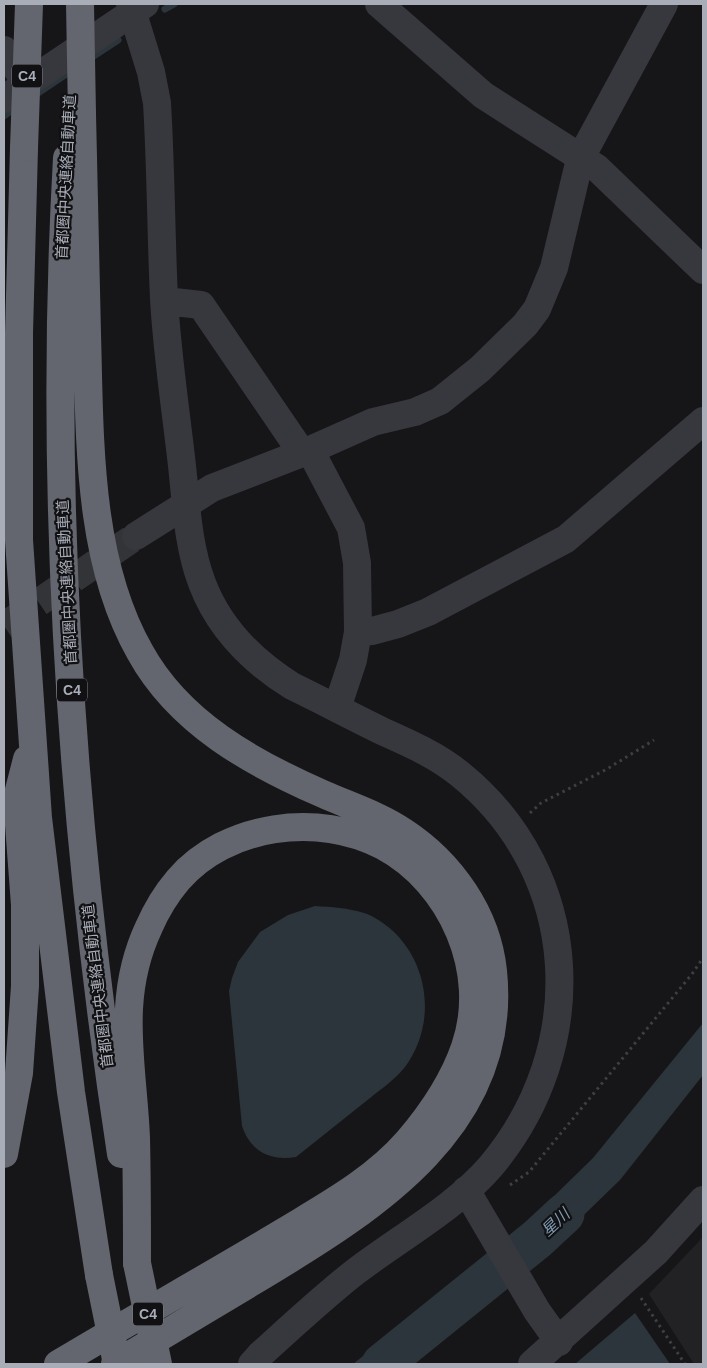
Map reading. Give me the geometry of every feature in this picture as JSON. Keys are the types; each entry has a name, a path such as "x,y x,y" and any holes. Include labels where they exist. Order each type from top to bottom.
{"highway":[{"name":"C4","path":"29,4 19,333 19,540 38,818 56,971 71,1092 99,1275 116,1364"},
{"name":"首都圏中央連絡自動車道","path":"72,4 76,114 61,269 61,417 63,538 73,720 91,938 107,1062 137,1263 158,1364"},
{"path":"80,4 76,114 90,435 107,570 114,595 136,644 154,675 184,710 220,738 260,764 367,812 403,831 438,857 460,885 476,912 492,957 494,980 491,1040 482,1068 468,1099 450,1129 422,1160 391,1190 321,1241 116,1364"},
{"path":"4,1154 19,1073 25,986 25,905 17,798 32,735"},
{"path":"58,1364 187,1290 347,1193 378,1169 405,1144 434,1108 450,1081 469,1034 473,998 470,966 454,918 442,900 411,867 383,846 343,832 312,828 286,828 261,832 216,850 179,879 163,903 149,927 138,956 131,981 128,1008 128,1058 136,1138 137,1263"}],"street":[{"path":"379,4 484,95 580,159 597,168 703,270"},
{"path":"136,536 212,488 306,452 373,422 415,412 440,401 480,370 537,309 554,268 580,159 664,4"},
{"path":"4,99 136,7 157,103 164,301 186,504 192,548 202,584 231,634 243,649 272,674 441,761 478,790 512,827 540,882 554,927 560,976 558,1024 546,1068 530,1108 490,1167 474,1202 354,1273 260,1354 252,1364"},
{"path":"4,50 27,84"},
{"path":"164,301 202,305 306,452 351,528 357,563 358,632 353,660 337,708"},
{"path":"358,632 372,632 428,612 566,539 703,421"},
{"path":"532,1364 559,1342 656,1252 703,1200"},
{"path":"474,1202 537,1311 559,1342"}],"path":[{"path":"512,827 541,803 607,769 654,740"},
{"path":"474,1202 529,1172 692,974 703,958"},
{"path":"637,1293 685,1364"}],"shaded area":[{"path":"703,1237 703,1364 694,1364 649,1294"}],"water":[{"path":"315,906 364,913 379,920 393,931 415,961 421,978 425,1015 415,1051 396,1077 296,1157 278,1158 263,1153 256,1148 242,1126 229,991 238,962 260,932 288,915"},
{"path":"703,1023 703,1075 620,1180 530,1267 512,1237 593,1158"},
{"path":"487,1257 506,1288 411,1364 353,1364"},
{"path":"635,1313 670,1364 575,1364"}],"waterway":[{"path":"165,9 174,4"},
{"path":"89,59 118,40"},
{"path":"32,97 75,68"},
{"path":"4,116 19,105"},
{"name":"星川","path":"382,1364 537,1239 564,1214"}],"tunnel":[{"path":"4,626 136,536"}]}
